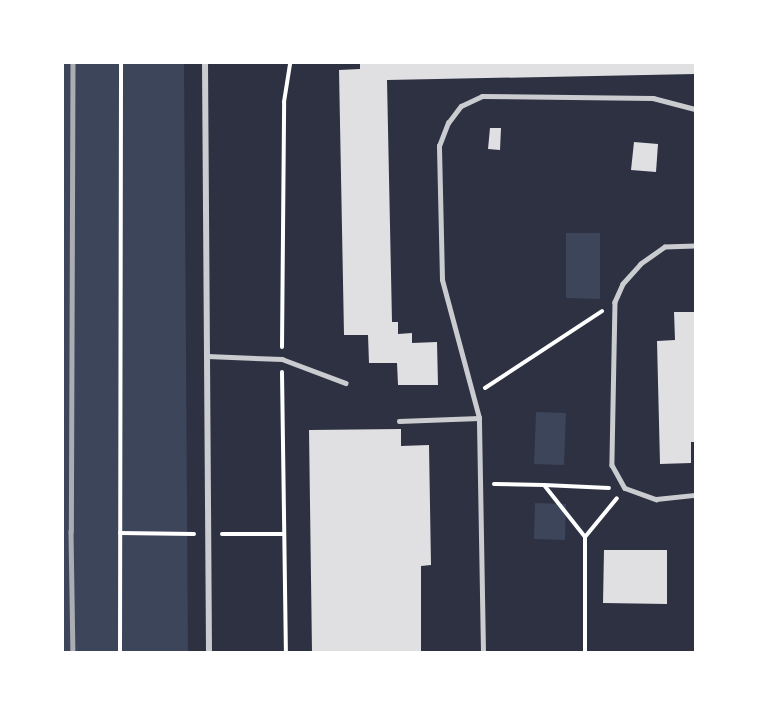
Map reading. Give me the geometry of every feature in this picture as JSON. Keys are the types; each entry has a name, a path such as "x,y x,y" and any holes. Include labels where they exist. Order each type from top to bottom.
{"street":[{"path":"205,63 209,652"}],"lane":[{"path":"483,652 479,418 442,279 439,146 448,123 461,106 482,96 653,99 695,109"},
{"path":"695,246 664,247 641,264 623,284 615,302 612,465 625,488 656,499 695,495"},
{"path":"207,356 282,359 346,383"},
{"path":"399,421 479,418"}],"path":[{"path":"120,652 121,63"},
{"path":"473,396 615,302"},
{"path":"480,484 625,488"},
{"path":"544,485 585,537 585,652"},
{"path":"585,537 625,488"}],"shaded area":[{"path":"63,63 184,63 188,652 63,652"},
{"path":"566,233 600,233 600,299 566,298"},
{"path":"536,412 566,413 564,465 534,464"},
{"path":"535,503 566,504 565,540 534,539"}],"building":[{"path":"360,63 695,63 695,74 387,80 392,322 398,322 398,334 412,333 412,343 437,342 438,385 398,385 397,363 369,363 368,335 344,335 339,70 360,69"},
{"path":"490,128 501,128 500,150 488,149"},
{"path":"634,142 658,144 656,172 631,170"},
{"path":"674,312 695,312 695,442 691,442 691,463 660,464 657,341 675,340"},
{"path":"401,429 401,446 429,445 431,565 421,566 421,652 312,652 309,430"},
{"path":"604,550 667,550 667,604 603,603"}],"railway":[{"path":"73,63 71,531 73,652"}]}
